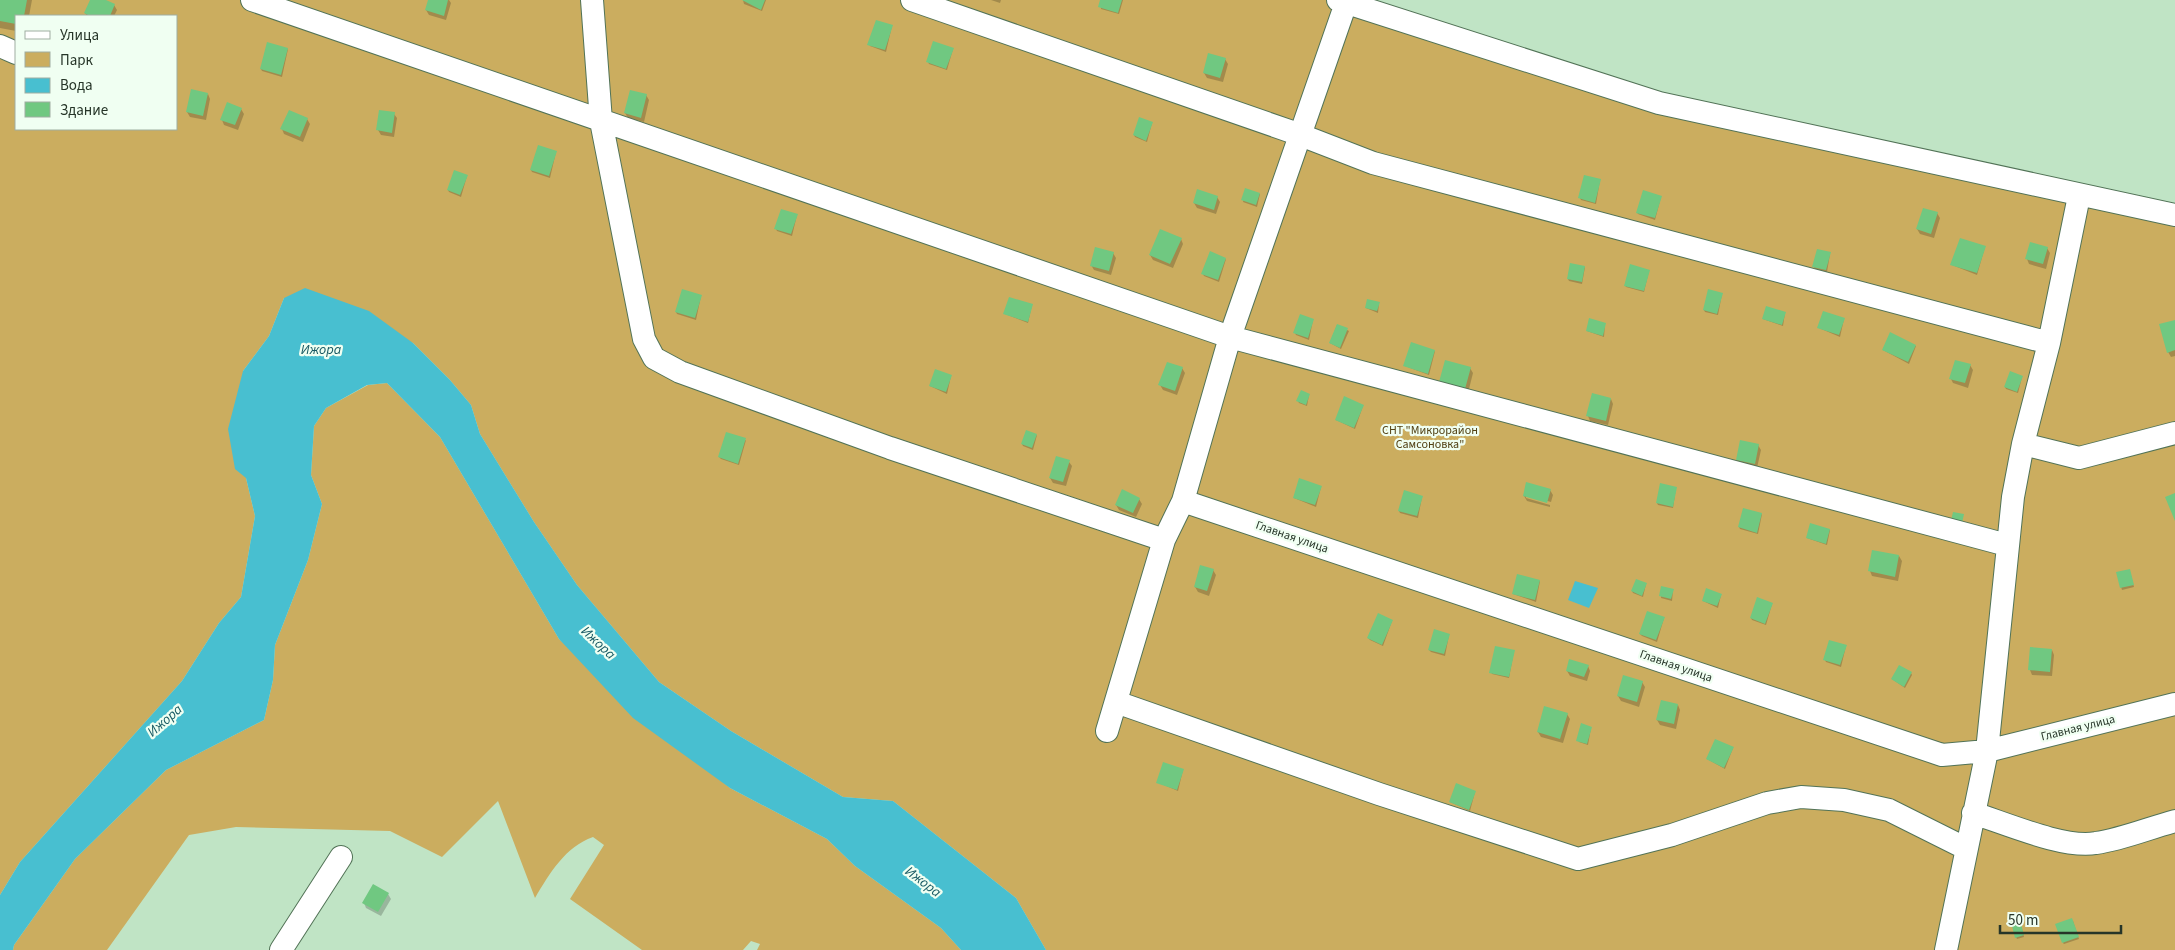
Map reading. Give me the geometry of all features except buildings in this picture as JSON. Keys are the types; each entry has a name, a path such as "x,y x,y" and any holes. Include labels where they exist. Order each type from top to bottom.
{"street":[{"path":"252,0 1230,337 2007,545"},
{"path":"592,0 601,121 644,339 654,358 680,372 890,448 1164,540"},
{"path":"912,0 1298,134 1373,163 2049,343"},
{"path":"1107,731 1164,540 1183,501 1230,337 1342,1 1659,102 2079,196 2175,215"},
{"path":"0,46 15,52"},
{"path":"1946,950 1965,848 1987,751 2007,545 2022,444 2049,343 2079,196"},
{"path":"2022,444 2079,458 2175,433"},
{"name":"Главная улица","path":"1183,501 1942,755 1987,751 2175,704"},
{"path":"1116,702 1379,794 1578,859 1672,836 1767,803 1801,797 1844,800 1889,810 1965,848"},
{"path":"1973,813 2058,840 2079,844 2096,844 2175,821"},
{"path":"281,950 340,857"}],"green space":[{"name":"СНТ \"Микрорайон Самсоновка\"","path":"0,0 1338,0 1659,103 2175,215 2175,950 1046,950 1016,898 893,801 843,797 731,731 659,682 577,585 534,522 480,434 471,405 450,380 413,343 284,298 269,336 243,371 246,478 255,516 241,597 219,623 182,681 20,862 0,895"},
{"path":"387,383 440,437 559,639 730,788 827,839 855,866 941,928 961,950 757,950 760,944 751,941 743,950 642,950 570,899 604,845 593,837 574,847 559,862 535,898 498,801 442,857 390,831 236,827 189,835 107,950 13,950 14,945 75,859 166,770 264,720 273,680 275,645 308,560 322,504 311,475 314,426 326,408 368,385"}],"water":[{"name":"Ижора","path":"305,288 369,311 413,343 450,380 471,405 480,434 534,522 577,585 659,682 731,731 843,797 893,801 1016,898 1046,950 961,950 941,928 855,866 827,839 730,788 633,718 559,639 440,437 387,383 367,385 326,408 314,426 311,475 322,504 308,560 275,645 273,680 264,720 166,770 75,859 14,945 13,950 0,950 0,895 20,862 182,681 219,623 241,597 255,516 246,478 235,469 228,429 243,371 269,336 284,298"},
{"path":"1575,581 1598,588 1589,608 1568,600"}]}
